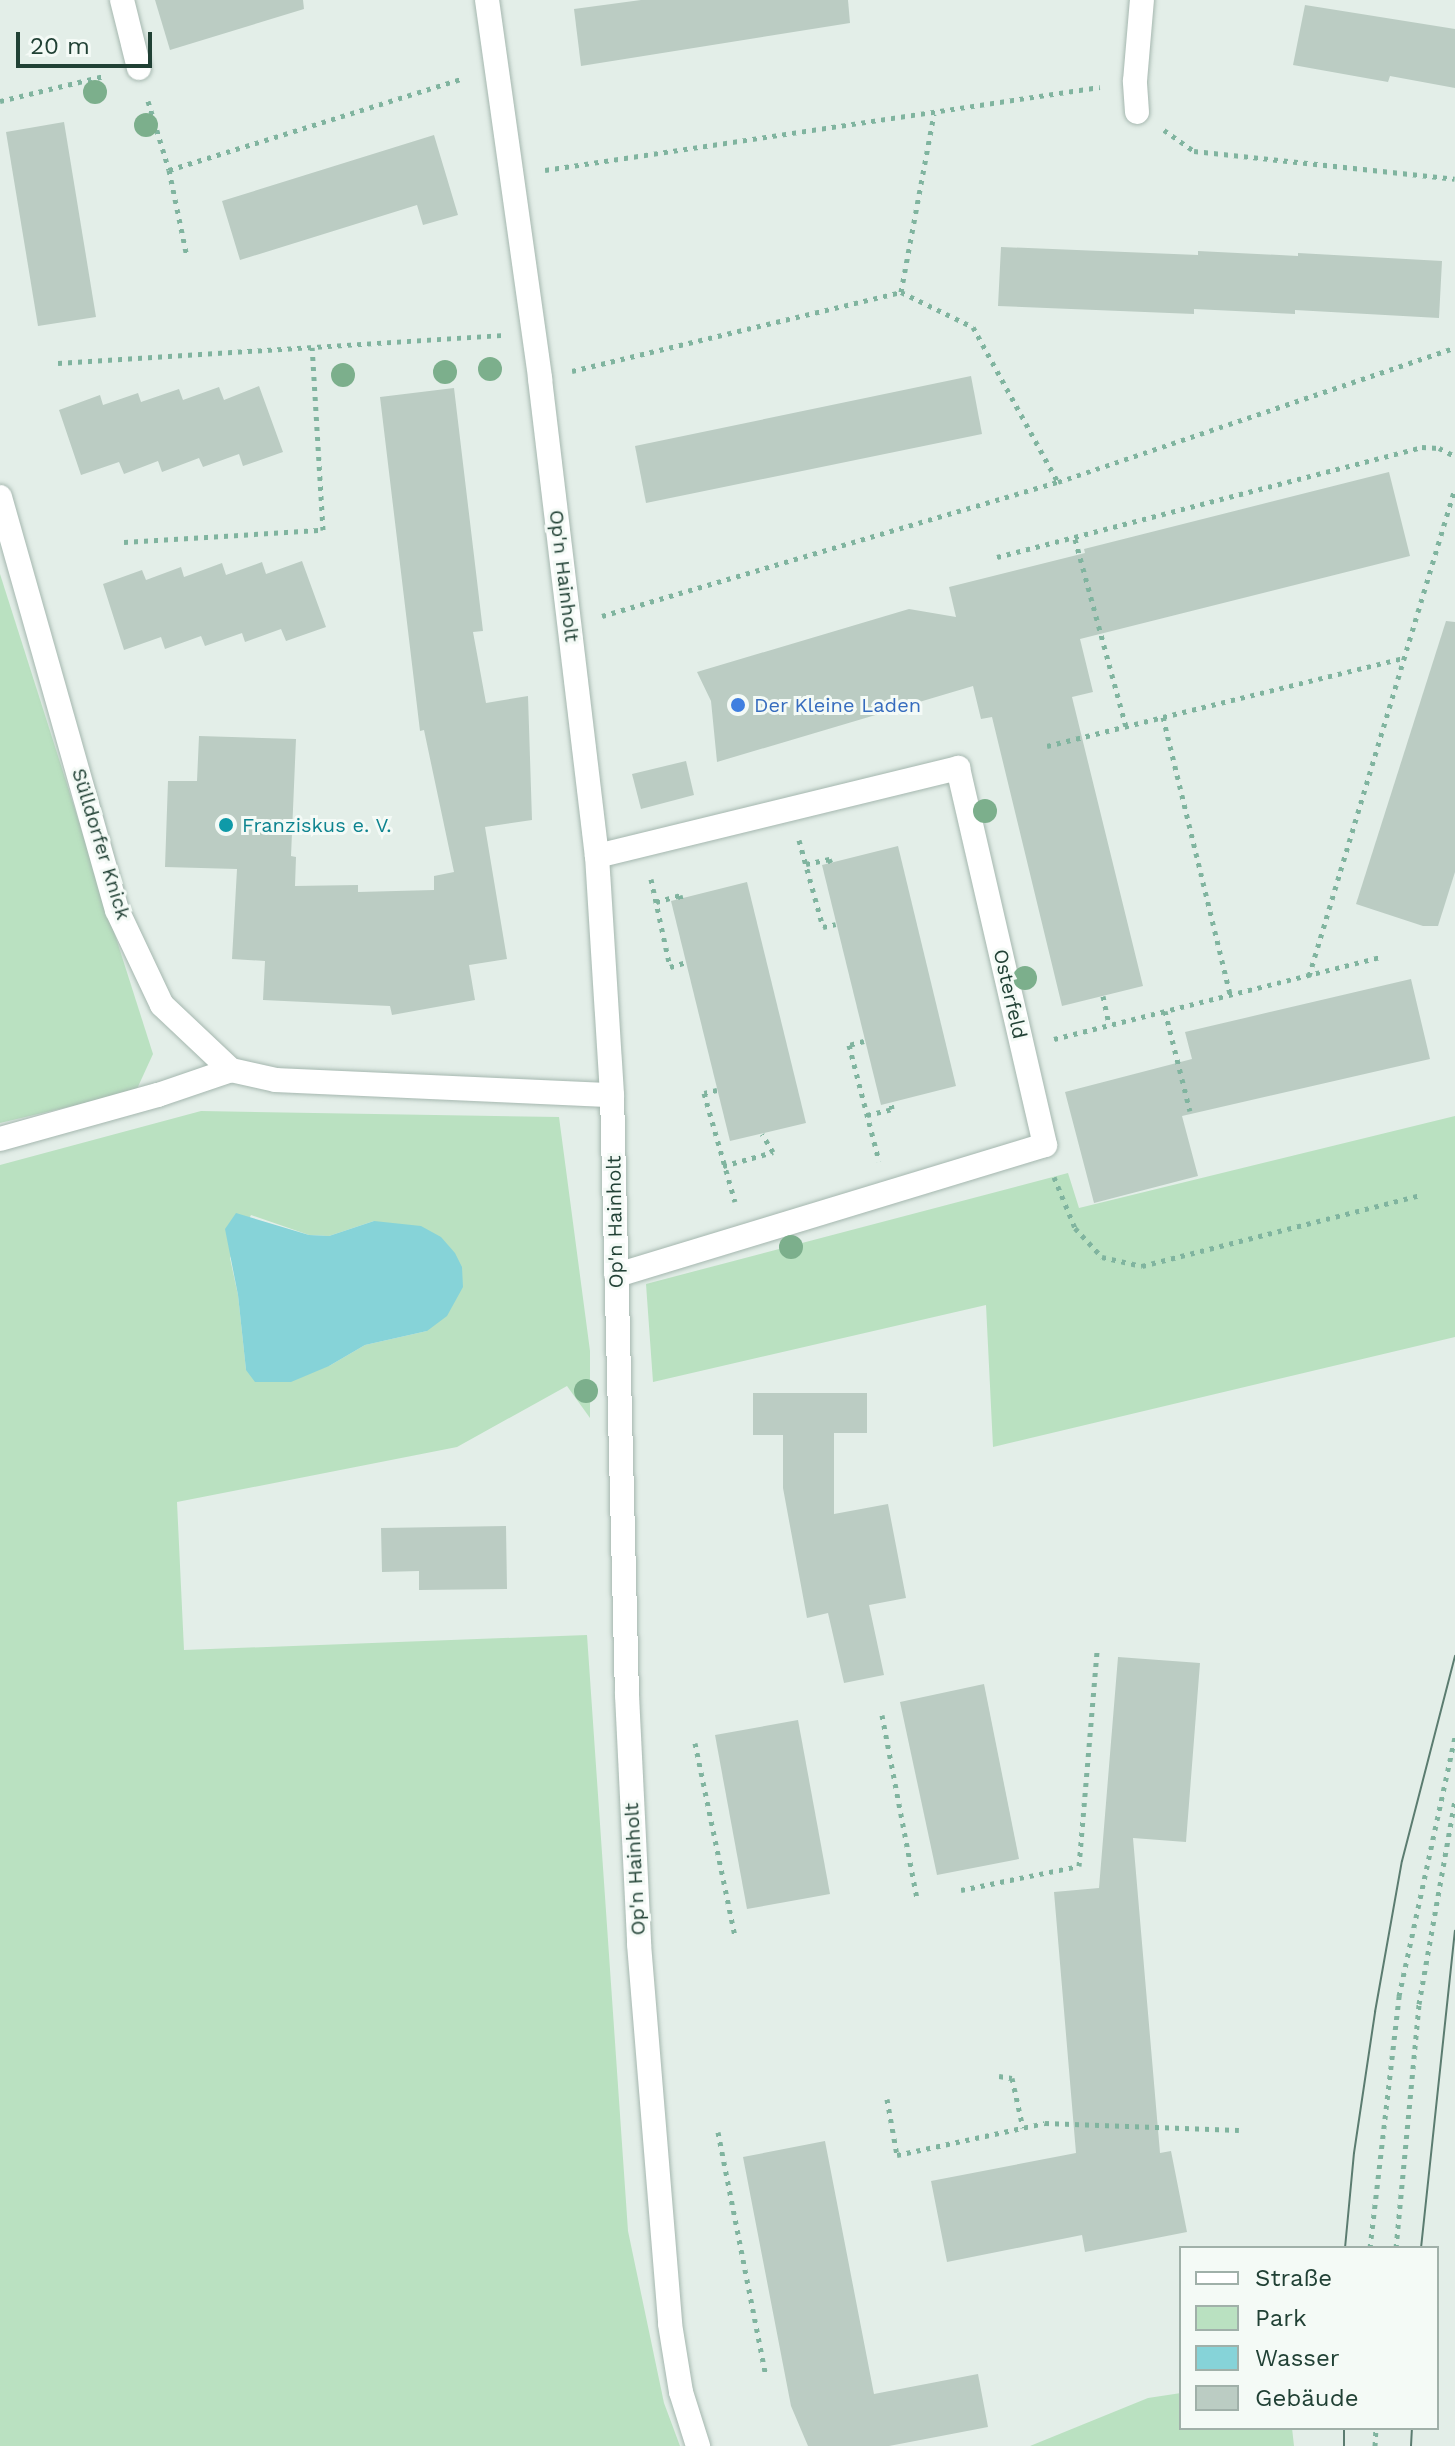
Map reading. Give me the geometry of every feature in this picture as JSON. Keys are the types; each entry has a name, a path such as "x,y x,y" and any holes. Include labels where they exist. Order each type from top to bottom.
{"street":[{"path":"122,0 139,68"},
{"name":"Op'n Hainholt","path":"487,0 540,379 597,856 612,1095 626,1679 639,1944 670,2324 681,2392 698,2446"},
{"path":"1137,112 1135,81 1142,0"},
{"name":"Sülldorfer Knick","path":"0,497 117,910 162,1005 231,1070"},
{"name":"Osterfeld","path":"597,856 958,768 1045,1145"},
{"path":"0,1139 158,1095 231,1070 276,1080 612,1095"},
{"path":"616,1275 1045,1145"}],"path":[{"path":"0,101 139,68 169,170 187,257"},
{"path":"169,170 497,68"},
{"path":"512,175 934,114 1135,81"},
{"path":"1137,112 1194,151 1455,179"},
{"path":"901,292 934,114"},
{"path":"540,379 901,292 973,327 1058,482"},
{"path":"58,363 534,333"},
{"path":"124,542 323,530 312,347"},
{"path":"571,625 1058,482 1455,348"},
{"path":"997,557 1422,447 1439,448 1455,456"},
{"path":"1309,976 1455,488"},
{"path":"1075,539 1126,727"},
{"path":"1047,746 1403,658"},
{"path":"1163,717 1230,994"},
{"path":"790,809 823,927 836,924"},
{"path":"643,843 670,967 686,962"},
{"path":"806,864 829,859 831,863"},
{"path":"656,902 680,895 681,899"},
{"path":"1022,1047 1381,957"},
{"path":"1103,996 1109,1025"},
{"path":"1165,1011 1190,1111"},
{"path":"864,1041 849,1045 888,1193"},
{"path":"717,1090 704,1093 723,1166 746,1235"},
{"path":"867,1115 892,1109 891,1103"},
{"path":"723,1166 773,1152 762,1134"},
{"path":"1045,1145 1059,1195 1075,1228 1102,1257 1142,1266 1420,1195"},
{"path":"961,1890 1079,1866 1097,1651"},
{"path":"882,1715 917,1899"},
{"path":"1370,2246 1399,1996 1455,1737"},
{"path":"695,1743 735,1936"},
{"path":"1396,2246 1419,2004 1455,1799"},
{"path":"999,2076 1012,2078 1023,2128"},
{"path":"887,2099 897,2155 1045,2123 1239,2130"},
{"path":"718,2132 765,2372"}],"green space":[{"path":"0,574 153,1054 136,1091 0,1123"},
{"path":"201,1111 559,1117 590,1351 590,1418 567,1386 457,1447 177,1502 184,1650 587,1635 628,2231 664,2403 680,2446 0,2446 0,1165","holes":["251,1215 309,1235 329,1236 374,1221 427,1331 365,1345 329,1366 246,1370 238,1295 230,1258"]},
{"path":"1455,1116 1455,1337 993,1447 986,1305 653,1382 646,1284 1068,1173 1079,1208"},
{"path":"1179,2393 1179,2430 1292,2430 1294,2446 1030,2446 1148,2398"}],"water":[{"path":"236,1213 309,1235 329,1236 374,1221 421,1226 441,1237 455,1253 462,1267 463,1287 447,1316 427,1331 365,1345 329,1366 291,1382 255,1382 246,1370 238,1295 225,1229"}],"building":[{"path":"155,0 303,0 304,9 170,50"},
{"path":"641,0 848,0 850,23 581,66 574,9"},
{"path":"1305,5 1455,29 1455,88 1390,76 1388,82 1293,65"},
{"path":"64,122 96,317 38,326 6,132"},
{"path":"434,135 458,215 423,225 417,205 240,260 222,201"},
{"path":"1001,247 1198,255 1198,251 1298,256 1298,253 1442,261 1439,318 1295,310 1295,314 1194,309 1194,314 998,306"},
{"path":"971,376 982,434 646,503 635,446"},
{"path":"259,386 283,452 243,466 239,454 203,467 199,458 162,472 158,461 124,474 119,462 81,475 59,410 100,395 103,405 138,393 141,402 179,389 183,400 219,387 224,400"},
{"path":"454,388 483,631 473,632 486,703 528,696 532,820 485,827 507,959 469,965 475,1000 392,1015 390,1006 263,1000 265,961 232,959 237,869 165,867 168,781 197,781 199,736 296,739 291,856 296,857 295,886 358,885 358,892 434,890 434,876 454,872 424,730 420,731 380,397"},
{"path":"1389,472 1410,556 1080,639 1093,692 1072,697 1143,986 1062,1006 992,717 981,719 973,686 717,762 711,701 697,672 909,609 956,617 949,587 1085,553 1084,549"},
{"path":"302,561 326,627 286,641 281,629 245,642 242,633 205,646 201,636 165,649 161,637 124,650 103,584 142,570 146,580 181,567 184,577 222,563 226,575 262,562 266,574"},
{"path":"1446,621 1455,622 1455,872 1438,926 1423,926 1356,904"},
{"path":"686,761 694,795 641,809 632,774"},
{"path":"898,846 956,1086 881,1105 822,865"},
{"path":"747,882 806,1123 730,1141 671,901"},
{"path":"1411,979 1430,1059 1182,1116 1198,1176 1094,1203 1065,1092 1192,1059 1185,1032"},
{"path":"753,1393 867,1393 867,1433 834,1433 834,1514 888,1504 906,1598 869,1605 884,1675 844,1683 828,1613 807,1618 783,1488 783,1435 753,1435"},
{"path":"506,1526 507,1589 419,1590 419,1571 382,1572 381,1528"},
{"path":"1118,1657 1200,1663 1186,1842 1133,1838 1160,2153 1171,2151 1187,2232 1085,2252 1082,2235 947,2262 931,2181 1076,2153 1054,1892 1099,1888"},
{"path":"984,1684 1019,1859 937,1875 900,1702"},
{"path":"798,1720 830,1894 747,1909 715,1735"},
{"path":"825,2141 874,2394 978,2374 988,2427 889,2446 808,2446 791,2406 743,2157"}],"tram line":[{"path":"1345,2246 1354,2153 1402,1861 1455,1656"},
{"path":"1421,2246 1455,1931"},
{"path":"1344,2430 1344,2446"},
{"path":"1411,2446 1412,2430"}],"place":[{"name":"Der Kleine Laden","path":"738,705"},
{"name":"Franziskus e. V.","path":"226,825"}]}
